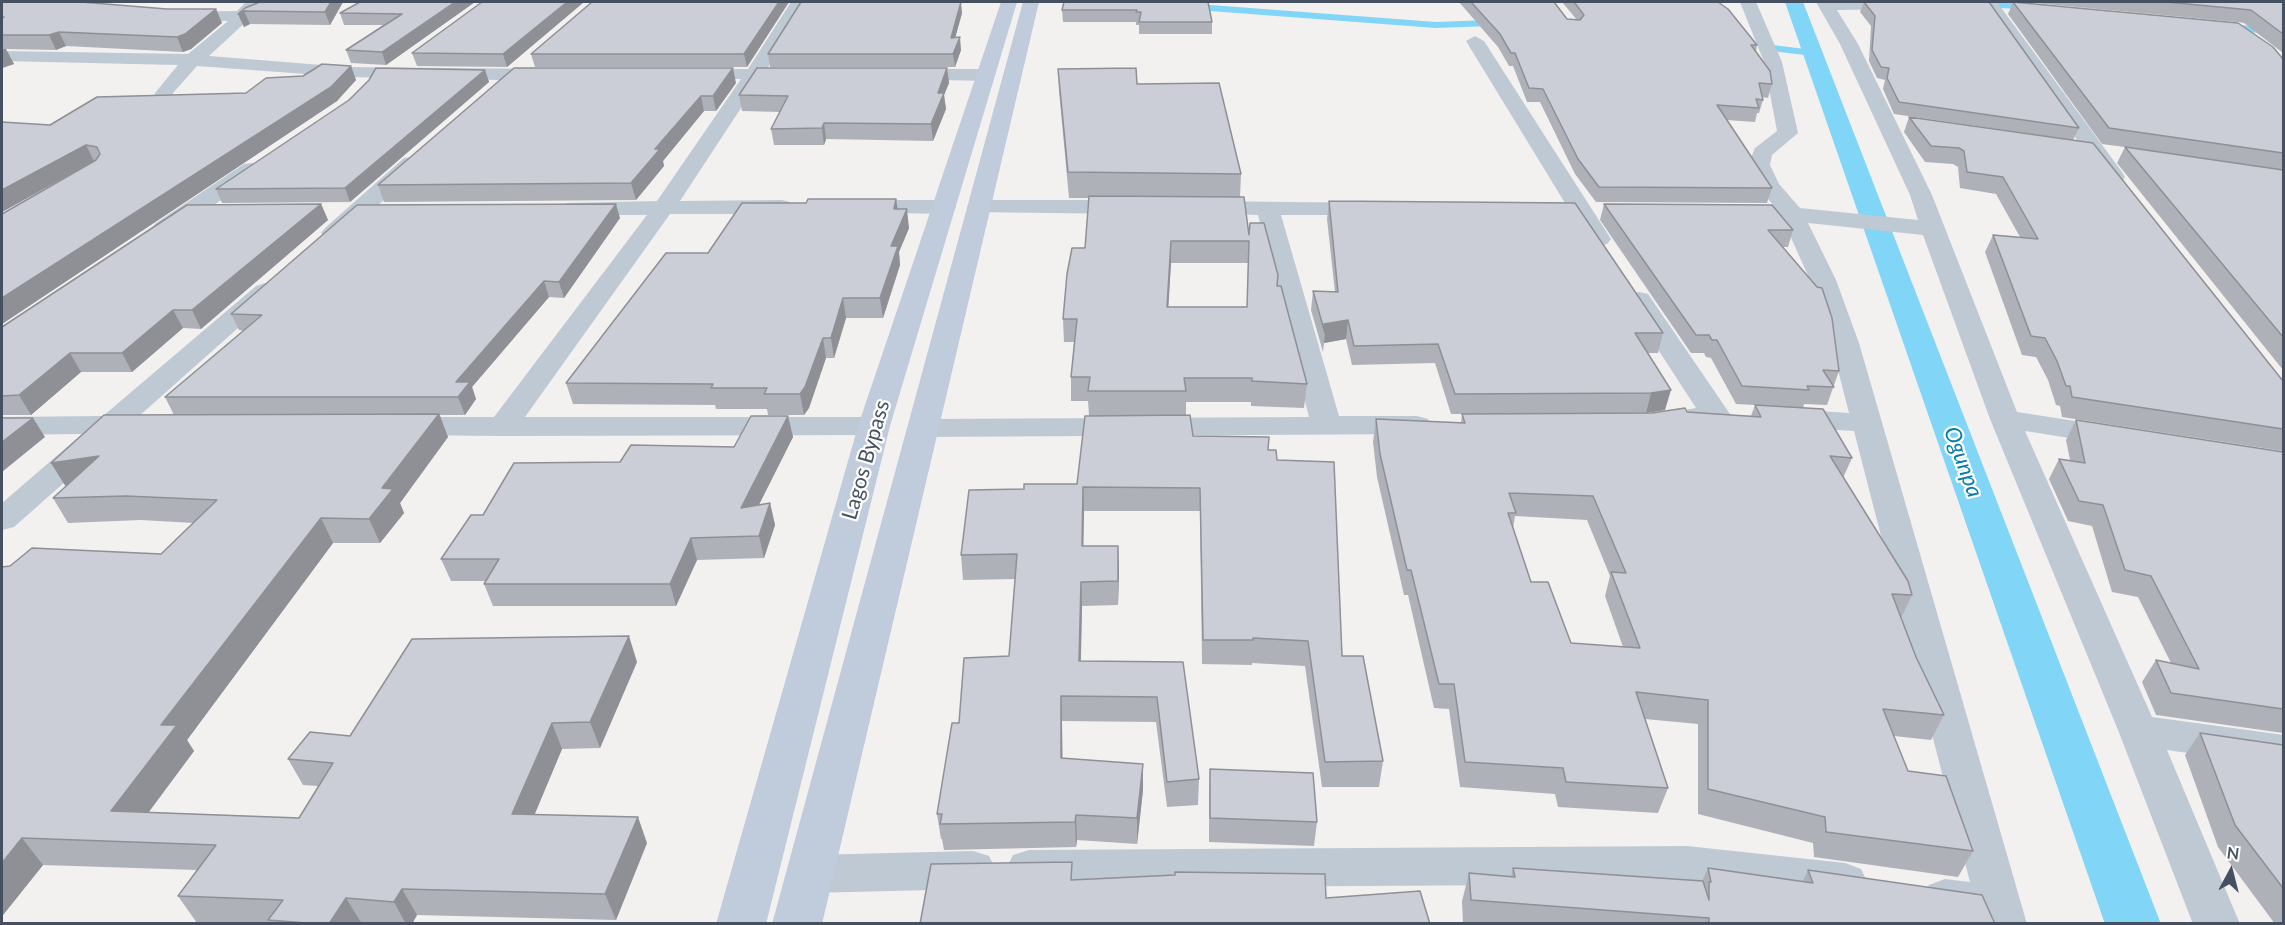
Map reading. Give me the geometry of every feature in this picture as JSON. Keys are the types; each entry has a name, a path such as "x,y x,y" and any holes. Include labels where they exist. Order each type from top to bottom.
{"main road":[{"name":"Lagos Bypass","path":"741,924 874,426 1009,2"},
{"path":"797,924 1031,2"}],"street":[{"path":"163,103 164,93 192,60 221,38 255,2"},
{"path":"502,427 664,207 800,2"},
{"path":"809,874 1020,869 1687,865 1831,880 1898,891 2002,915 1845,343 1800,213 1770,186 1759,165 1762,152 1788,132 1773,62 1748,2"},
{"path":"1825,3 1925,4"},
{"path":"1825,3 1849,44 1885,121 1924,227 2103,653 2138,730 2217,924"},
{"path":"1984,4 2016,7"},
{"path":"1984,4 2130,197"},
{"path":"162,14 243,16"},
{"path":"1475,41 1618,268 1738,415"},
{"path":"486,98 537,53"},
{"path":"2,56 88,56 192,60 374,79 570,75"},
{"path":"374,79 410,58"},
{"path":"673,75 812,74"},
{"path":"893,75 986,75"},
{"path":"1885,121 1908,124"},
{"path":"2070,147 2127,155"},
{"path":"314,249 426,150"},
{"path":"149,238 266,160"},
{"path":"558,208 804,207"},
{"path":"840,207 945,207"},
{"path":"978,207 1152,207"},
{"path":"1186,208 1387,208"},
{"path":"1268,208 1326,425"},
{"path":"324,211 393,210"},
{"path":"188,212 233,211"},
{"path":"1756,212 1800,213 1924,227"},
{"path":"2,519 278,279"},
{"path":"1646,424 1738,415 1867,423"},
{"path":"2006,419 2145,441"},
{"path":"2,426 158,425"},
{"path":"924,428 1444,425"},
{"path":"371,426 874,426"},
{"path":"2138,730 2283,751"}],"building":[{"path":"2,2 81,2 167,9 216,9 185,34 177,37 59,32 49,35 2,35 2,18 4,17 2,17"},
{"path":"260,2 331,2 325,12 244,11 238,14 245,8"},
{"path":"360,2 455,2 382,52 346,50 402,14 340,13"},
{"path":"482,2 567,2 503,54 412,53"},
{"path":"592,2 779,2 744,54 531,54"},
{"path":"801,2 961,2 951,38 960,37 953,54 768,54"},
{"path":"1064,2 1208,2 1212,22 1139,22 1141,12 1136,12 1137,10 1062,10"},
{"path":"1471,2 1554,2 1567,19 1580,20 1584,15 1574,2 1718,2 1728,9 1757,45 1751,45 1770,71 1772,84 1759,83 1763,100 1756,99 1759,108 1717,105 1772,188 1599,187 1578,159 1543,89 1529,88 1515,53 1511,53 1500,34"},
{"path":"1864,2 1989,2 2079,128 1899,102 1887,78 1889,68 1881,67 1872,50 1875,16"},
{"path":"2013,2 2238,23 2273,47 2283,59 2283,153 2109,128"},
{"path":"2166,2 2283,2 2283,34 2251,10"},
{"path":"322,64 351,66 331,87 2,298 2,214 96,160 100,154 97,147 86,145 2,190 2,122 50,125 97,97 246,93 266,78 303,76"},
{"path":"376,68 485,70 345,188 216,189 349,100 369,80"},
{"path":"514,68 733,68 713,96 701,96 655,149 660,149 631,183 378,185"},
{"path":"757,68 947,68 938,93 944,93 931,124 824,123 822,128 771,129 788,96 739,95"},
{"path":"1136,68 1137,84 1219,83 1241,174 1068,172 1058,69"},
{"path":"1909,117 2093,143 2283,381 2283,429 2072,397 2070,386 2066,386 2045,338 2031,336 1993,235 2038,239 2003,177 1967,172 1964,151 1959,148 1931,146"},
{"path":"2125,147 2283,170 2283,337"},
{"path":"1089,196 1244,197 1249,235 1250,223 1264,223 1278,275 1277,286 1281,286 1307,384 1252,381 1252,378 1184,378 1186,391 1088,391 1090,377 1071,377 1077,319 1063,319 1072,248 1085,248","holes":["1171,241 1249,241 1247,307 1167,307"]},
{"path":"808,199 896,199 894,209 907,209 891,246 898,246 880,298 843,298 831,338 823,338 805,387 800,394 764,394 767,388 711,388 713,384 566,383 666,253 708,253 742,203 806,203"},
{"path":"1329,201 1575,203 1663,333 1635,333 1671,390 1651,393 1455,394 1438,344 1354,346 1348,320 1324,324 1325,333 1313,291 1338,292"},
{"path":"321,204 192,310 173,310 122,353 70,353 19,395 2,396 2,327 187,205"},
{"path":"616,204 559,282 544,281 456,382 470,382 458,397 165,397 262,315 231,314 357,205"},
{"path":"1604,204 1772,205 1793,230 1768,230 1817,287 1822,288 1832,318 1839,371 1823,370 1834,387 1807,386 1809,390 1742,386 1717,340 1712,340 1709,335 1696,335"},
{"path":"1755,405 1823,409 1852,458 1830,456 1908,581 1912,595 1892,594 1916,657 1944,715 1883,709 1908,771 1946,776 1973,851 1826,832 1825,817 1708,789 1708,700 1636,692 1668,788 1566,782 1563,768 1465,762 1454,684 1439,684 1411,570 1407,570 1380,454 1376,419 1465,423 1462,414 1652,413 1685,408 1687,412 1761,417","holes":["1509,493 1593,496 1626,573 1611,572 1640,648 1571,643 1548,582 1531,582 1508,513 1516,513"]},
{"path":"439,414 382,488 393,489 369,519 321,518 161,725 177,725 111,811 299,818 333,763 288,759 310,732 350,736 412,639 629,636 590,722 552,723 512,814 638,817 605,894 402,889 394,902 346,898 329,924 320,924 268,920 283,900 178,896 216,845 22,838 2,863 2,567 10,566 32,548 161,554 217,500 126,496 53,498 99,456 51,463 104,415"},
{"path":"1190,415 1193,436 1269,437 1268,450 1276,450 1277,460 1334,462 1342,656 1363,656 1383,761 1325,762 1308,641 1253,638 1253,640 1203,640 1200,488 1083,487 1082,546 1118,546 1118,581 1081,582 1079,661 1183,662 1199,779 1167,782 1157,697 1061,696 1061,758 1143,764 1137,818 1076,815 1075,822 940,824 942,814 937,814 952,723 959,723 964,658 1009,656 1017,554 961,555 969,490 1024,489 1024,484 1077,484 1085,416"},
{"path":"751,416 788,416 741,508 770,503 759,536 691,538 670,584 484,584 499,559 441,559 471,515 483,515 514,463 620,462 631,445 734,447"},
{"path":"2,418 33,418 2,442"},
{"path":"2076,420 2283,452 2283,709 2171,693 2156,660 2199,669 2151,576 2125,570 2103,505 2079,501 2059,459 2085,463"},
{"path":"2200,733 2283,745 2283,888 2235,825"},
{"path":"1210,769 1313,773 1317,822 1210,818"},
{"path":"1072,862 1071,880 1175,875 1175,872 1325,874 1326,898 1420,891 1430,924 920,924 931,864"},
{"path":"1513,868 1703,881 1709,900 1709,882 1711,882 1708,868 1813,883 1808,870 1982,895 1995,924 1697,924 1709,922 1709,918 1471,900 1469,873 1515,877"}],"waterway":[{"name":"Ogunpa","path":"1794,2 2133,924"},
{"path":"1919,2 2024,6"},
{"path":"1197,7 1436,25 1489,23"},
{"path":"2233,27 2284,33"},
{"path":"1764,47 1813,53"}]}
